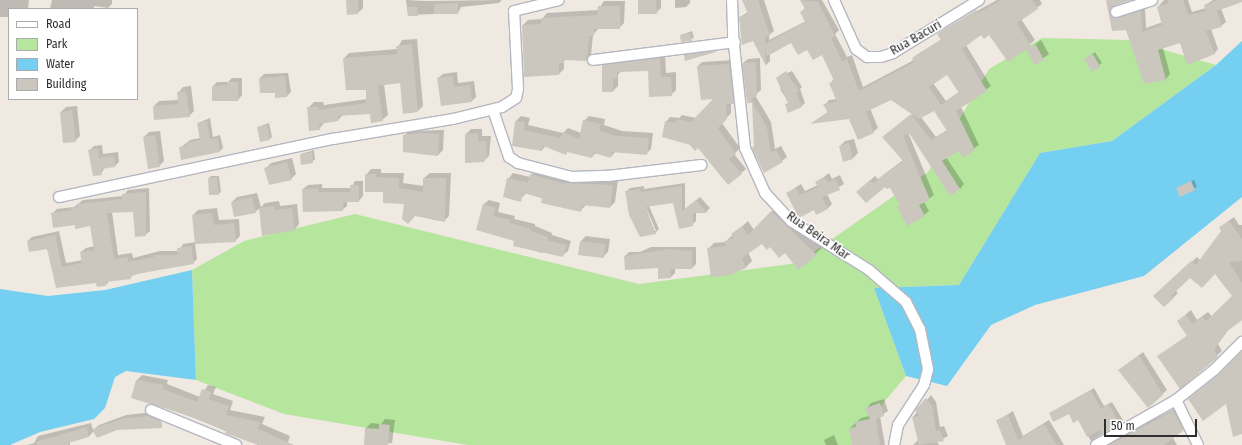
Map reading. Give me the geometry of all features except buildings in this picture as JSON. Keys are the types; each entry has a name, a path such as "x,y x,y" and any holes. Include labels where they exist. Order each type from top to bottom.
{"street":[{"path":"59,197 333,139 452,120 493,110 516,98 518,89 514,11 559,0"},
{"name":"Rua Beira Mar","path":"732,0 745,148 765,193 791,221 869,270 906,302 920,329 928,369 924,385 898,425 894,445"},
{"name":"Rua Bacuri","path":"834,0 856,49 867,57 881,58 893,53 979,0"},
{"path":"1116,12 1152,0"},
{"path":"593,60 735,42"},
{"path":"493,110 509,157 518,163 572,177 608,176 701,165"},
{"path":"1096,445 1176,400 1214,370 1242,342"},
{"path":"1176,400 1198,445"},
{"path":"151,410 236,445"}],"green space":[{"path":"1042,38 1130,40 1216,65 1112,141 1040,153 959,285 874,288 906,376 879,408 856,445 468,445 284,414 196,380 192,270 244,241 355,214 639,284 798,263 928,172 989,69"}],"water":[{"path":"1242,41 1242,197 1144,276 1035,305 991,325 947,386 906,376 874,288 959,285 1040,153 1112,141 1216,65"},
{"path":"192,270 196,380 126,371 115,377 105,408 94,419 40,432 10,445 0,445 0,289 48,296 105,290"}]}
